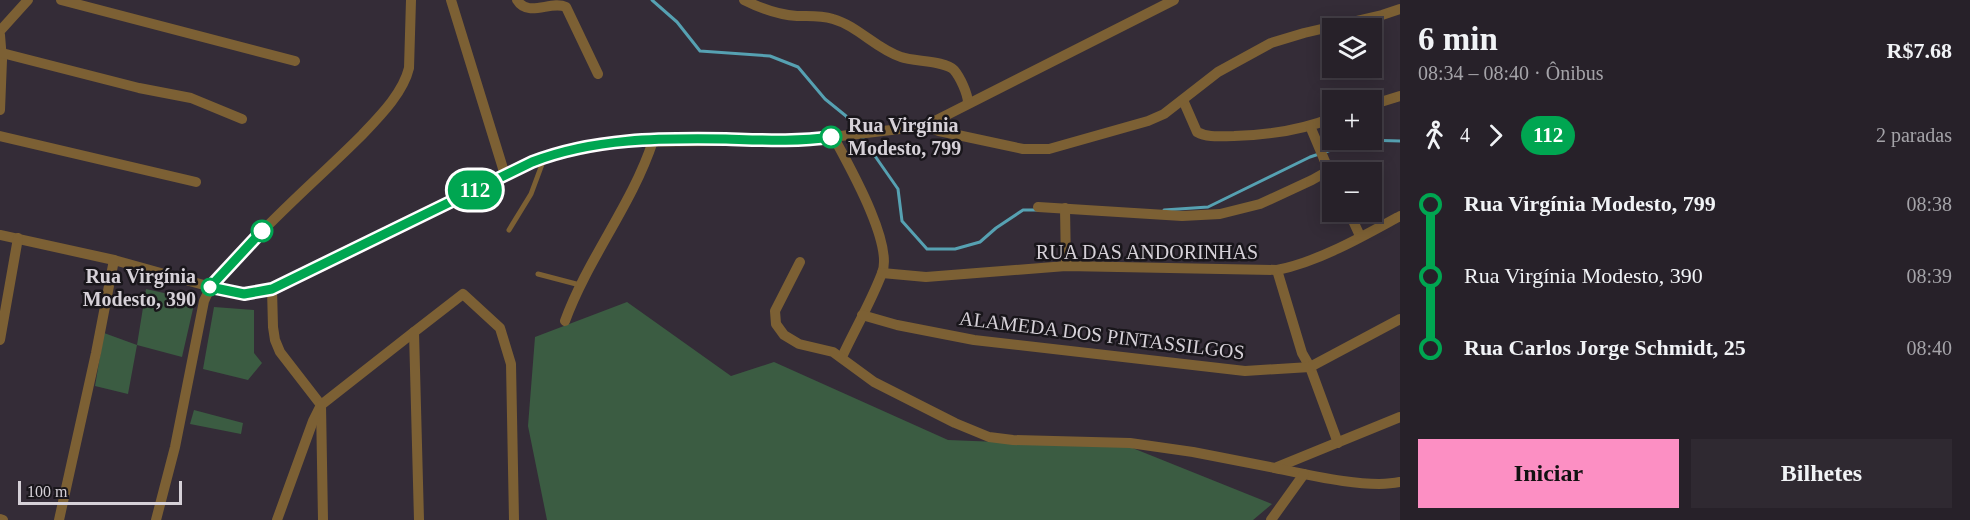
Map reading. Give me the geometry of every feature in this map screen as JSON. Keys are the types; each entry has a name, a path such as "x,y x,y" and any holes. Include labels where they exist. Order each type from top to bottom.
{"street":[{"path":"0,110 2,53 0,33 28,0"},
{"path":"61,0 295,61"},
{"path":"156,520 175,447 204,301 210,287 252,241 371,125 397,93 407,77 409,68 411,0"},
{"path":"451,0 505,175"},
{"path":"517,0 520,5 526,7 547,1 562,3 598,74"},
{"path":"744,0 762,8 789,15 817,15 831,18 850,26 893,54 910,60 948,66 955,71 966,90 968,103"},
{"path":"0,235 114,260 210,287 244,294 272,289 505,175 545,157 590,145 653,141 794,140 925,126 1174,0"},
{"path":"925,126 962,137 1023,150 1049,149 1148,121 1164,114 1218,72 1271,43 1400,9"},
{"path":"2,53 139,88 191,98 242,119"},
{"path":"1382,102 1400,96"},
{"path":"1183,100 1192,126 1202,135 1268,134 1322,122"},
{"path":"1310,126 1325,162"},
{"path":"0,136 196,182"},
{"path":"833,136 859,188 884,251 882,273 842,357"},
{"path":"565,321 636,182 653,141"},
{"path":"1038,207 1182,216 1220,214 1260,204 1322,177"},
{"path":"1065,208 1066,266"},
{"name":"RUA DAS ANDORINHAS","path":"882,273 926,278 1066,266 1277,270 1296,265 1360,237 1400,216"},
{"path":"1353,222 1360,237"},
{"path":"0,336 18,238"},
{"path":"59,520 114,260"},
{"path":"800,262 775,311 776,324 781,332 793,342 833,352 874,382 955,423 989,437 1012,440 1094,441 1146,445 1304,474 1381,484 1400,482"},
{"path":"1277,270 1302,353 1310,367 1338,443"},
{"path":"272,289 273,327 280,352 321,405 323,520"},
{"path":"277,520 321,405 463,294 500,328 511,364 514,520"},
{"name":"ALAMEDA DOS PINTASSILGOS","path":"862,315 953,337 1245,371 1310,367 1400,319"},
{"path":"414,332 419,520"},
{"path":"1275,468 1400,417"},
{"path":"1271,520 1304,474"}],"lane":[{"path":"509,230 531,194 545,157"},
{"path":"538,274 582,286"}],"green space":[{"path":"146,289 195,300 182,357 137,345"},
{"path":"627,302 731,376 774,362 948,440 1130,447 1272,504 1253,520 547,520 528,426 535,337"},
{"path":"214,307 254,310 254,353 262,363 248,380 203,369"},
{"path":"104,333 137,345 128,394 95,386"},
{"path":"194,410 243,423 241,434 190,424"}],"waterway":[{"path":"652,0 677,22 700,51 770,56 798,67 825,99 846,116 857,131"},
{"path":"861,136 898,189 902,221 927,249 955,249 980,242 1023,210 1038,210"},
{"path":"1382,140 1400,141"},
{"path":"1164,210 1208,207 1310,157 1331,150"}],"bus line":[{"name":"112","path":"262,231 210,287 244,294 272,289 532,162 575,148 612,142 724,139 807,140 831,137"}],"place":[{"name":"Rua Virgínia Modesto, 799","path":"831,137"},
{"name":"Rua Virgínia Modesto, 390","path":"210,287"}]}
